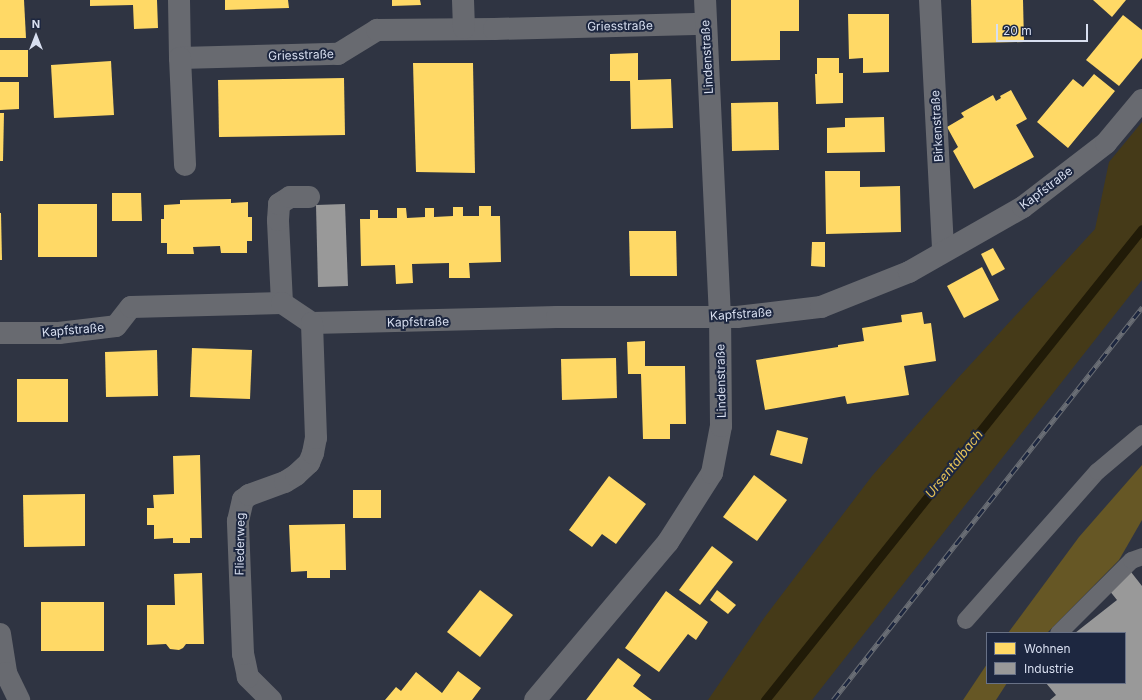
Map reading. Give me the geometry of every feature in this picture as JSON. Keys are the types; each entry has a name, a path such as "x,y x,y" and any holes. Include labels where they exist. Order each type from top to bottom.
{"street":[{"path":"179,0 184,166"},
{"path":"464,0 464,28"},
{"name":"Lindenstraße","path":"535,700 668,542 712,473 721,426 720,317 705,0"},
{"name":"Birkenstraße","path":"930,0 943,252"},
{"name":"Griesstraße","path":"180,58 338,54 377,30 705,24"},
{"name":"Kapfstraße","path":"312,324 531,319 557,317 737,317 821,307 909,272 1023,207 1106,143 1142,100"},
{"path":"309,197 290,197 279,204 282,302 312,324"},
{"name":"Kapfstraße","path":"0,333 59,333 116,326 131,307 282,302"},
{"name":"Fliederweg","path":"271,700 248,677 243,654 238,521 242,500 249,495 285,482 296,475 309,463 313,453 316,438 312,324"},
{"path":"0,634 6,673 19,700"}],"lane":[{"path":"965,620 1097,471 1142,433"},
{"path":"1059,632 1131,560 1142,556"}],"shaded area":[{"path":"1142,122 1142,280 812,700 708,700 764,618 872,476 958,378 1095,229 1109,162"},
{"path":"1142,465 1142,520 1119,560 1048,632 1009,632 1079,537"},
{"path":"986,666 986,684 1006,684 996,700 963,700"}],"building: Wohnen":[{"path":"0,0 24,0 26,38 0,38"},
{"path":"90,0 157,0 158,28 134,29 133,5 90,6"},
{"path":"225,0 288,0 289,8 225,10"},
{"path":"392,0 420,0 421,5 392,6"},
{"path":"731,0 799,0 799,31 780,31 780,60 731,61"},
{"path":"971,0 1023,0 1024,42 972,43"},
{"path":"1093,0 1126,0 1112,17"},
{"path":"848,14 889,14 889,72 863,73 863,58 849,59"},
{"path":"1123,15 1142,30 1142,58 1119,86 1086,60"},
{"path":"0,50 28,50 28,77 0,77"},
{"path":"638,53 638,80 671,79 673,128 631,129 630,81 610,81 610,54"},
{"path":"817,58 839,58 839,73 843,73 843,103 816,104 815,74 817,74"},
{"path":"111,61 114,115 54,118 51,65"},
{"path":"413,63 473,63 475,173 416,172"},
{"path":"1094,74 1115,91 1068,148 1037,122 1073,79 1083,87"},
{"path":"344,78 345,135 219,137 218,80"},
{"path":"0,82 19,82 19,109 0,110"},
{"path":"1011,90 1027,119 1016,125 1034,157 974,189 953,151 958,147 947,127 964,117 961,113 993,95 996,101 1001,98 1000,96"},
{"path":"778,102 779,150 732,151 731,103"},
{"path":"0,113 4,113 3,161 0,161"},
{"path":"884,117 885,152 827,153 827,128 845,127 845,118"},
{"path":"825,171 860,171 860,187 900,186 901,232 826,234"},
{"path":"112,193 141,193 142,221 112,221"},
{"path":"231,199 231,203 248,202 248,217 252,217 252,241 247,241 247,253 221,253 220,246 193,247 194,254 167,254 167,243 161,243 161,219 164,219 164,205 180,204 180,200"},
{"path":"38,204 97,204 97,257 38,257"},
{"path":"479,206 491,206 491,216 500,216 501,262 469,263 470,278 449,278 449,263 412,264 413,283 396,284 395,265 361,266 360,219 370,219 370,210 378,210 378,218 397,218 397,208 406,208 407,218 425,217 425,208 434,208 434,217 453,216 453,207 463,207 463,216 479,216"},
{"path":"1,213 2,260 0,260"},
{"path":"629,231 676,231 677,276 630,276"},
{"path":"812,242 825,242 825,267 811,266"},
{"path":"993,248 1005,269 992,276 981,254"},
{"path":"982,267 999,300 964,318 947,286"},
{"path":"922,312 924,324 931,323 936,361 904,366 909,395 847,404 845,396 765,410 756,360 838,347 838,345 864,341 862,328 902,322 901,315"},
{"path":"645,341 645,366 685,366 686,424 670,424 670,439 643,439 641,374 628,374 627,342"},
{"path":"192,348 252,350 250,399 190,397"},
{"path":"157,350 158,396 106,397 105,352"},
{"path":"616,358 617,398 562,400 561,359"},
{"path":"17,379 68,379 68,422 17,422"},
{"path":"777,430 808,438 802,464 770,455"},
{"path":"200,455 202,538 190,538 190,543 173,543 173,538 154,539 154,525 147,525 147,508 154,508 153,495 174,494 173,456"},
{"path":"754,475 787,500 757,541 723,517"},
{"path":"609,476 646,504 616,544 602,534 592,547 569,530"},
{"path":"353,490 381,490 381,518 353,518"},
{"path":"85,494 85,546 24,547 23,495"},
{"path":"345,524 346,570 330,570 330,578 307,578 307,571 291,572 289,525"},
{"path":"712,546 733,562 700,605 679,590"},
{"path":"202,573 204,644 186,644 179,650 170,649 166,644 147,645 147,605 175,605 174,574"},
{"path":"480,590 513,615 480,657 447,632"},
{"path":"717,590 736,605 728,614 710,600"},
{"path":"666,591 708,622 696,640 688,634 659,672 625,648"},
{"path":"41,602 104,602 104,651 41,651"},
{"path":"618,658 641,675 633,686 652,700 586,700"},
{"path":"458,671 481,688 472,700 385,700 396,687 401,691 416,672 442,693"}],"building: Industrie":[{"path":"345,204 348,286 318,287 316,205"},
{"path":"1131,572 1142,586 1142,700 1050,700 1056,695 1047,684 1126,684 1126,632 1076,632 1117,600 1109,590"}],"waterway":[{"name":"Ursentalbach","path":"765,700 1142,229"}],"railway":[{"path":"833,700 1142,307"}]}
